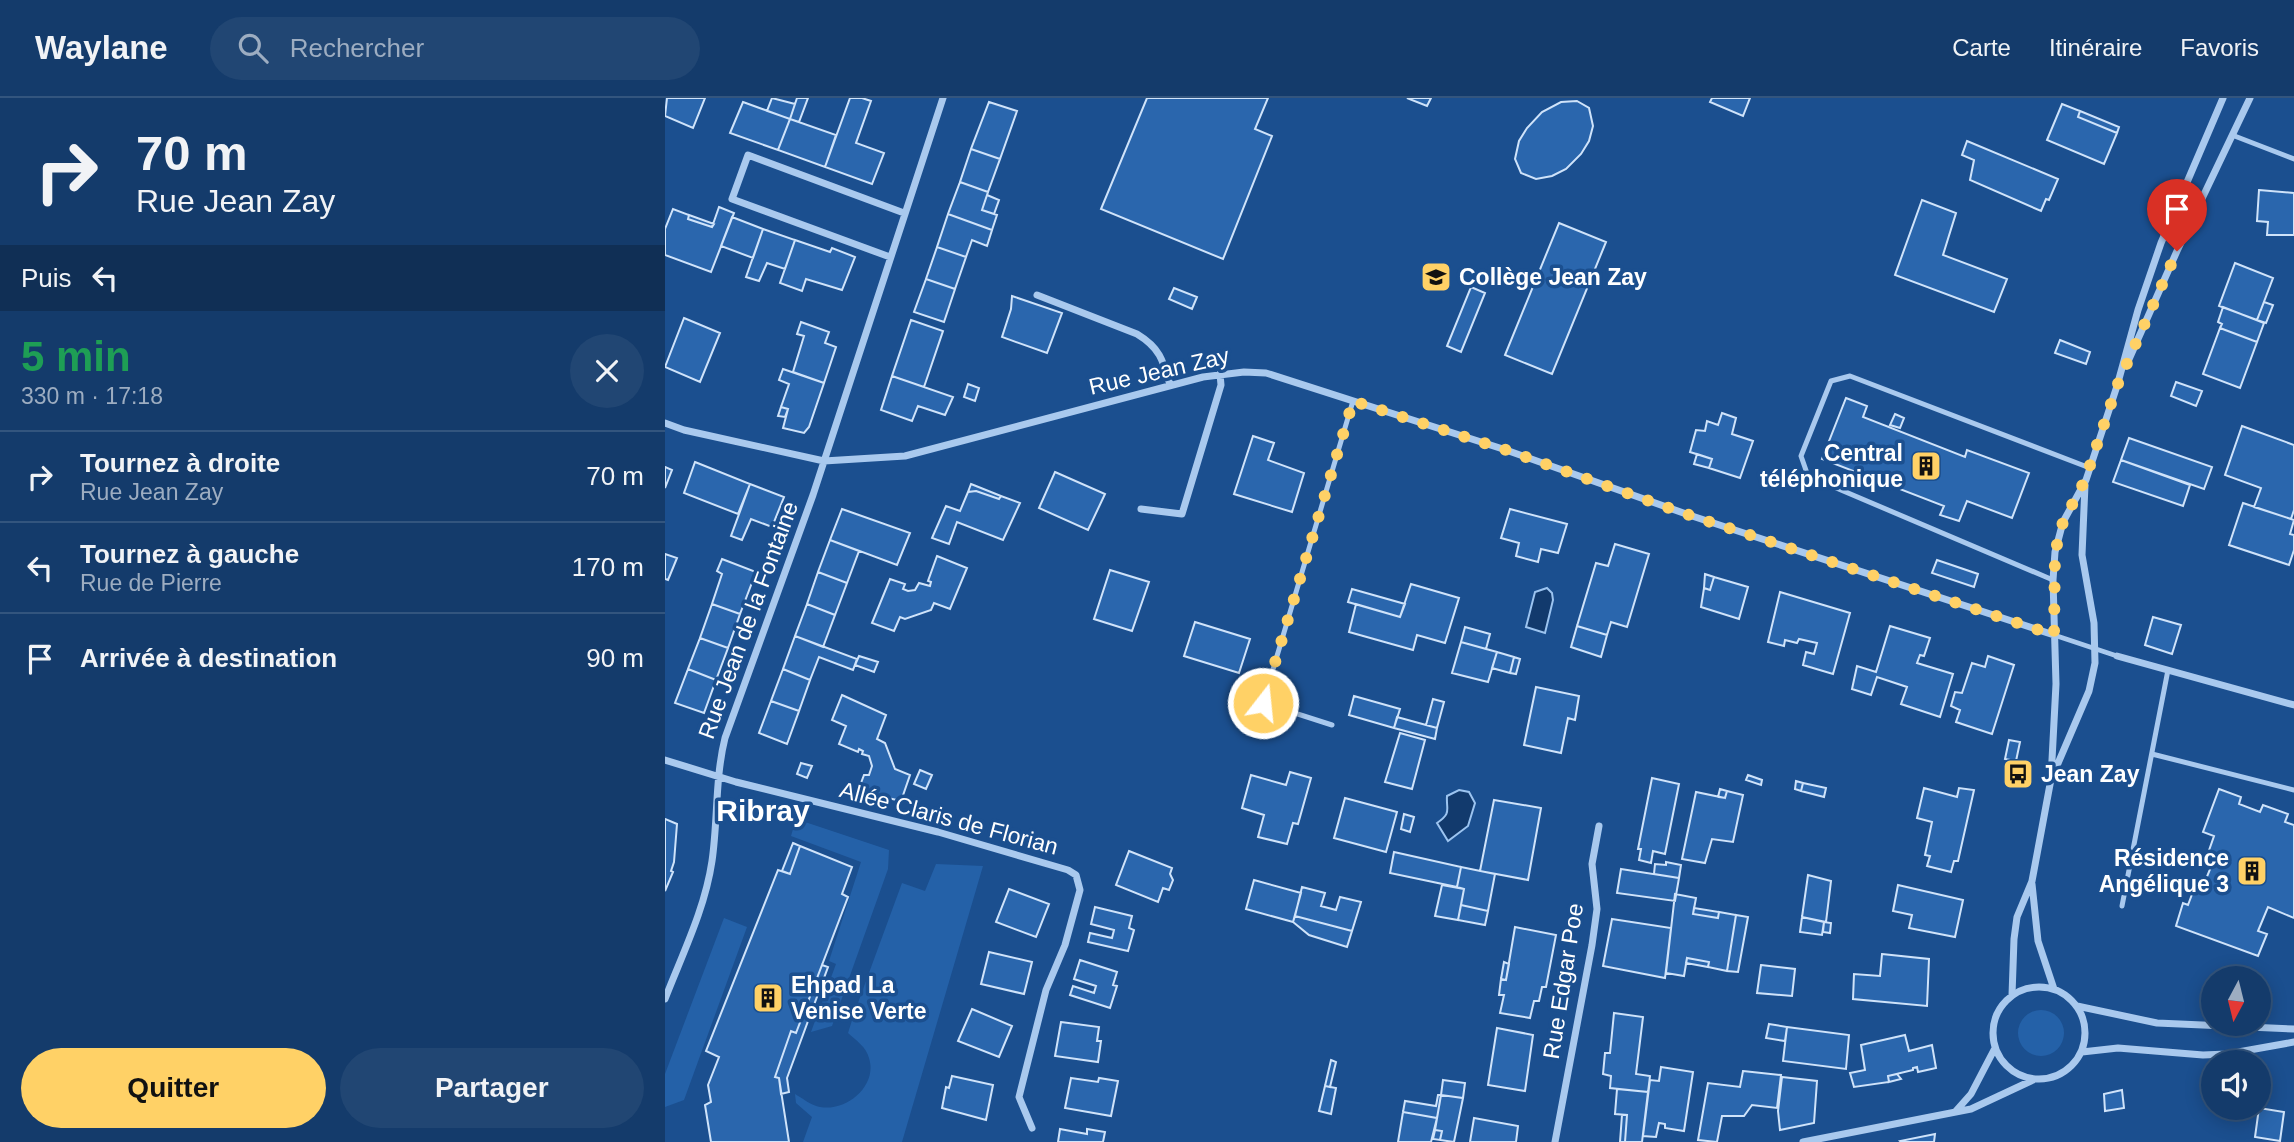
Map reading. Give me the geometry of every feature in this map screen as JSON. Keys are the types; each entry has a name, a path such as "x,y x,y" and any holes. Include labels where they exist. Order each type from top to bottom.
{"street":[{"name":"Rue Jean de la Fontaine","path":"665,999 706,892 712,862 718,776 725,737 824,461 943,98"},
{"path":"2012,995 2017,917 2032,881 2051,779 2056,694 2053,580 2055,552 2063,522 2090,468 2161,243 2223,98"},
{"path":"2117,386 2249,100"},
{"path":"890,257 732,199 748,155 904,213"},
{"path":"1037,295 1151,342 1159,352 1170,385"},
{"name":"Rue Jean Zay","path":"665,423 684,430 824,461 905,456 1170,385 1220,374 1266,373 1506,450 1689,515 2054,635"},
{"path":"1140,509 1182,514 1221,385 1220,374"},
{"path":"2051,779 2093,677 2097,650 2095,623 2082,555 2085,480"},
{"path":"2117,656 2294,705"},
{"path":"665,760 718,776"},
{"name":"Allée Claris de Florian","path":"718,776 938,832 1068,870 1076,875 1080,890 1065,945 1046,990 1019,1097 1032,1128"},
{"name":"Rue Edgar Poe","path":"1555,1142 1592,945 1597,909 1592,864 1599,826"},
{"path":"2032,881 2038,941 2054,989"},
{"path":"1803,1142 1836,1139 1954,1113 1982,1105 2033,1080 2063,1074 2083,1052 2086,1028 2077,1006 2054,989 2033,987 2012,995 2001,1005 1995,1019 1992,1034 2001,1060 2009,1069 2033,1080"},
{"path":"2077,1006 2157,1023 2294,1029"},
{"path":"2083,1052 2118,1048 2203,1055 2227,1054 2294,1042"},
{"path":"1954,1113 1971,1094 1995,1048"}],"lane":[{"path":"2239,98 2249,100"},
{"path":"2232,135 2294,159"},
{"path":"2053,580 1808,476 1801,456 1831,381 1850,376 2090,468"},
{"path":"1332,725 1263,703 1353,401"},
{"path":"2054,635 2117,656"},
{"path":"2122,906 2168,670"},
{"path":"2152,754 2294,790"}],"shaded area":[{"path":"1547,588 1552,593 1553,600 1545,633 1526,627 1535,592"},
{"path":"1459,790 1469,792 1475,803 1468,826 1448,841 1437,823 1446,814 1447,796"},
{"path":"796,819 889,850 888,869 832,1026 811,1032 836,964 829,961 861,862 791,836"},
{"path":"936,864 983,866 902,1142 803,1142 812,1117 796,1103 795,1094 817,1106 840,1105 858,1095 869,1078 871,1068 868,1054 848,1033 902,883 925,891"},
{"path":"724,918 747,927 684,1100 665,1107 665,1074"},
{"path":"2041,1010 2057,1017 2064,1033 2057,1049 2041,1056 2025,1049 2018,1033 2025,1017"}],"building":[{"path":"667,98 705,98 693,128 665,116"},
{"path":"772,98 795,104 790,119 767,111"},
{"path":"797,98 808,98 799,122 790,119"},
{"path":"850,98 871,101 856,143 884,153 872,184 825,167"},
{"path":"1147,98 1268,98 1255,129 1272,136 1223,259 1101,209"},
{"path":"1407,98 1431,98 1427,106"},
{"path":"1712,98 1750,98 1743,116 1710,102"},
{"path":"1577,101 1589,108 1593,126 1589,141 1581,154 1566,169 1552,176 1536,179 1521,173 1515,159 1519,141 1527,128 1542,112 1561,102"},
{"path":"743,102 790,119 778,150 730,133"},
{"path":"989,102 1017,111 1000,159 971,149"},
{"path":"2062,104 2080,111 2078,117 2117,133 2104,164 2047,140"},
{"path":"2080,111 2119,127 2117,133 2078,117"},
{"path":"790,119 836,135 825,167 778,150"},
{"path":"1967,141 2058,179 2041,211 1970,180 1974,160 1962,155"},
{"path":"971,149 1000,159 988,192 960,182"},
{"path":"960,182 988,192 982,210 997,215 992,230 948,214"},
{"path":"2259,190 2294,193 2294,235 2267,235 2268,222 2257,221"},
{"path":"987,195 999,200 994,214 982,210"},
{"path":"1922,200 1956,213 1943,255 2007,279 1994,312 1895,275"},
{"path":"719,207 734,213 711,272 665,255 665,229 673,209 689,215 688,219 712,227"},
{"path":"948,214 992,230 987,246 972,240 966,257 937,247"},
{"path":"689,215 714,224 712,227 688,219"},
{"path":"732,217 763,229 753,258 721,246"},
{"path":"1559,223 1606,242 1552,374 1505,355"},
{"path":"763,229 795,240 785,269 767,263 759,281 746,277"},
{"path":"795,240 830,252 832,248 855,257 842,290 806,279 802,291 780,283"},
{"path":"937,247 966,257 955,289 926,279"},
{"path":"2235,263 2273,278 2257,320 2219,306"},
{"path":"926,279 955,289 944,322 914,312"},
{"path":"1471,287 1485,293 1461,352 1447,346"},
{"path":"1174,288 1197,297 1192,309 1169,299"},
{"path":"1012,296 1062,313 1047,353 1002,337 1011,309"},
{"path":"2264,302 2273,305 2266,323 2257,320"},
{"path":"2223,307 2264,323 2257,342 2220,328 2222,324 2218,322"},
{"path":"684,318 720,333 700,382 665,367"},
{"path":"911,320 943,331 924,387 892,376"},
{"path":"801,322 829,332 825,343 836,347 824,383 793,372 804,336 797,334"},
{"path":"2220,328 2257,342 2240,388 2203,374"},
{"path":"2060,340 2090,352 2086,364 2055,353"},
{"path":"783,369 824,383 809,427 804,433 783,428 788,409 781,407 789,384 779,380"},
{"path":"892,376 953,397 945,415 918,406 912,421 881,410"},
{"path":"2176,382 2202,391 2196,406 2171,396"},
{"path":"968,384 979,388 975,401 964,397"},
{"name":"Central téléphonique","path":"1846,398 1867,406 1863,417 1965,457 1967,450 2029,473 2012,518 1967,501 1959,521 1940,515 1944,506 1822,459"},
{"path":"781,407 788,409 785,417 778,416"},
{"path":"1722,413 1736,418 1732,434 1753,441 1740,478 1709,468 1712,459 1690,452 1696,430 1705,431 1707,421 1718,425"},
{"path":"1895,414 1904,418 1900,428 1890,425"},
{"path":"2242,426 2294,445 2294,510 2291,519 2254,507 2261,488 2225,475"},
{"path":"1253,436 1274,443 1268,460 1304,473 1292,512 1234,494"},
{"path":"2129,438 2212,467 2204,489 2121,460"},
{"path":"1697,454 1712,459 1709,468 1694,464"},
{"path":"2121,460 2190,485 2183,506 2113,482"},
{"path":"695,462 750,484 738,514 684,493"},
{"path":"665,467 672,470 665,488"},
{"path":"1055,472 1105,494 1088,530 1039,508"},
{"path":"750,484 784,497 772,527 751,519 742,540 731,536"},
{"path":"971,484 1001,496 999,499 976,491 968,492"},
{"path":"976,491 1020,503 1003,540 957,522 949,544 932,538 946,506 960,511 968,492"},
{"path":"2243,503 2294,520 2290,534 2294,535 2294,550 2289,565 2229,545"},
{"path":"842,509 910,533 897,565 830,540"},
{"path":"1510,509 1567,524 1558,553 1541,549 1538,562 1516,556 1519,543 1501,538"},
{"path":"830,540 859,551 847,583 818,572"},
{"path":"1615,544 1649,554 1627,627 1611,622 1607,635 1577,626 1596,563 1608,566"},
{"path":"665,554 677,558 668,580 665,579"},
{"path":"937,556 967,568 950,609 934,603 931,610 905,619 900,617 894,631 872,623 890,579 905,584 903,589 908,591 915,590 919,583 930,586 931,582 928,581"},
{"path":"722,559 756,572 740,614 712,604 722,574 717,571"},
{"path":"1937,560 1978,574 1974,587 1932,573"},
{"path":"1110,570 1149,582 1132,631 1094,619"},
{"path":"818,572 847,583 835,615 807,604"},
{"path":"1705,574 1714,577 1710,590 1704,588"},
{"path":"1714,577 1748,587 1739,619 1701,607 1704,588 1710,590"},
{"path":"1411,584 1459,598 1445,643 1417,635 1413,650 1349,632 1356,604 1400,617"},
{"path":"1352,589 1405,604 1400,617 1348,602"},
{"path":"1780,592 1850,613 1833,674 1803,665 1806,652 1814,654 1817,643 1799,639 1797,643 1785,640 1784,646 1768,642"},
{"path":"712,604 740,614 728,648 700,638"},
{"path":"807,604 835,615 823,647 795,636"},
{"path":"2153,617 2181,625 2172,654 2145,645"},
{"path":"1195,622 1250,639 1239,673 1184,656"},
{"path":"1577,626 1607,635 1601,657 1571,647"},
{"path":"1890,626 1930,638 1924,656 1920,655 1917,663 1953,674 1940,717 1901,704 1907,687 1877,677 1871,695 1852,689 1857,666 1876,672"},
{"path":"1465,627 1490,634 1486,649 1461,642"},
{"path":"795,636 857,659 853,670 819,657 810,680 783,669"},
{"path":"700,638 728,648 716,680 688,669"},
{"path":"1461,642 1497,652 1488,682 1452,673"},
{"path":"1497,652 1514,657 1510,673 1492,668"},
{"path":"859,656 878,662 874,672 855,665"},
{"path":"1988,656 2014,665 1992,734 1956,722 1960,710 1951,706 1955,692 1962,693 1972,663 1985,667"},
{"path":"1514,657 1520,659 1516,674 1510,673"},
{"path":"688,669 716,680 704,713 675,703"},
{"path":"783,669 810,680 799,711 771,701"},
{"path":"1536,687 1579,696 1575,720 1568,718 1561,753 1524,745"},
{"path":"842,695 886,715 877,739 885,743 895,769 910,775 901,801 858,791 864,775 869,775 872,766 869,756 862,754 863,751 859,749 858,752 839,744 846,726 832,720"},
{"path":"1354,696 1400,709 1394,728 1349,715"},
{"path":"1433,699 1444,702 1437,728 1426,725"},
{"path":"771,701 799,711 787,744 759,733"},
{"path":"1397,717 1437,728 1435,739 1394,728"},
{"path":"1400,733 1425,740 1412,789 1385,782"},
{"path":"2009,740 2020,742 2016,761 2005,759"},
{"path":"801,763 812,766 807,778 797,774"},
{"path":"920,770 932,775 926,789 914,784"},
{"path":"1290,772 1311,778 1298,824 1293,823 1287,844 1258,837 1264,815 1242,808 1251,775 1286,785"},
{"path":"1748,775 1762,780 1761,785 1746,780"},
{"path":"1652,778 1679,784 1665,854 1653,851 1651,863 1639,860 1641,849 1638,849"},
{"path":"1796,781 1803,783 1801,791 1795,789"},
{"path":"1803,783 1826,788 1824,797 1801,791"},
{"path":"1924,788 1957,797 1959,788 1974,790 1958,861 1954,861 1951,872 1927,866 1930,856 1925,855 1932,822 1917,818"},
{"path":"1720,789 1727,791 1725,798 1718,797"},
{"name":"Résidence Angélique 3","path":"2219,789 2241,797 2239,804 2260,812 2263,805 2288,814 2285,822 2294,825 2294,918 2268,907 2258,931 2267,934 2258,956 2176,926 2183,903 2188,905 2197,881 2204,884 2213,862 2206,859 2214,836 2203,832"},
{"path":"1727,791 1743,795 1733,842 1712,839 1705,863 1682,859 1696,792 1725,798"},
{"path":"1345,798 1397,812 1386,852 1334,838"},
{"path":"1494,800 1541,808 1528,880 1480,871"},
{"path":"1404,814 1414,817 1410,832 1401,829"},
{"path":"665,819 677,824 673,872 665,891"},
{"path":"793,843 800,846 790,874 782,871"},
{"name":"Ehpad La Venise Verte","path":"800,846 852,867 842,894 848,897 796,1033 791,1031 775,1077 779,1078 789,1142 711,1142 705,1105 711,1102 708,1085 719,1057 706,1051 778,870 790,874"},
{"path":"1129,851 1172,868 1170,874 1173,880 1169,890 1163,888 1158,902 1116,885"},
{"path":"1394,852 1461,867 1457,887 1390,873"},
{"path":"1666,862 1681,865 1679,878 1654,874 1655,864 1666,865"},
{"path":"1461,867 1495,874 1488,911 1461,905 1464,889 1457,887"},
{"path":"1621,869 1679,878 1675,901 1617,893"},
{"path":"1808,875 1831,881 1826,922 1802,917"},
{"path":"1254,880 1301,893 1293,922 1246,909"},
{"path":"1442,885 1464,889 1458,920 1435,916"},
{"path":"1898,885 1963,900 1955,937 1909,928 1912,915 1893,911"},
{"path":"1302,887 1325,893 1321,906 1336,910 1340,897 1361,902 1352,931 1295,916"},
{"path":"1009,889 1049,904 1036,937 996,922"},
{"path":"1675,894 1696,898 1693,914 1718,918 1719,912 1736,915 1727,971 1708,967 1709,962 1687,958 1684,976 1666,973"},
{"path":"1461,905 1488,911 1485,925 1458,920"},
{"path":"1095,907 1132,916 1129,928 1134,930 1128,951 1088,942 1090,933 1112,938 1114,930 1091,924"},
{"path":"1694,908 1719,912 1718,918 1693,914"},
{"path":"1736,915 1748,917 1738,972 1727,971"},
{"path":"1295,916 1352,931 1347,947 1309,935 1293,922"},
{"path":"1802,917 1824,922 1822,935 1800,932"},
{"path":"1612,919 1671,928 1665,978 1603,966"},
{"path":"1824,922 1831,923 1830,933 1823,932"},
{"path":"1515,927 1556,935 1546,987 1542,987 1539,1001 1534,1001 1530,1018 1500,1013 1504,995 1499,995 1501,979 1506,980"},
{"path":"989,952 1032,962 1024,994 981,984"},
{"path":"1882,954 1929,959 1927,1006 1853,999 1854,974 1880,976"},
{"path":"1687,958 1709,962 1708,967 1686,963"},
{"path":"1080,960 1117,972 1113,985 1117,986 1110,1008 1070,995 1073,986 1094,993 1096,986 1074,979"},
{"path":"1504,962 1509,964 1506,980 1501,979"},
{"path":"822,965 828,967 787,1078 789,1092 781,1094 779,1078 775,1077 791,1031 796,1033"},
{"path":"1761,965 1795,969 1792,996 1757,993"},
{"path":"972,1009 1012,1026 999,1057 958,1041"},
{"path":"1614,1013 1643,1017 1636,1074 1650,1076 1648,1092 1610,1088 1611,1076 1603,1074 1605,1053 1610,1053"},
{"path":"1061,1022 1099,1027 1097,1041 1101,1041 1098,1062 1055,1056"},
{"path":"1769,1024 1787,1027 1785,1041 1766,1038"},
{"path":"1787,1027 1849,1035 1846,1069 1783,1061"},
{"path":"1497,1028 1533,1035 1525,1091 1488,1085"},
{"path":"1905,1035 1909,1051 1932,1045 1936,1068 1918,1072 1917,1067 1888,1076 1889,1082 1854,1087 1850,1073 1865,1070 1861,1045"},
{"path":"1331,1060 1336,1062 1330,1087 1325,1086"},
{"path":"1661,1067 1693,1072 1684,1131 1665,1128 1665,1124 1659,1123 1656,1137 1643,1136 1650,1080 1659,1081"},
{"path":"1743,1071 1781,1075 1777,1108 1752,1105 1744,1116 1722,1116 1717,1142 1698,1140 1708,1083 1740,1087"},
{"path":"1897,1074 1901,1079 1889,1082 1888,1076"},
{"path":"952,1076 993,1085 986,1120 942,1108 946,1087 949,1088"},
{"path":"1782,1077 1817,1081 1814,1123 1780,1130 1778,1111"},
{"path":"1071,1078 1098,1082 1099,1078 1118,1081 1111,1116 1065,1108"},
{"path":"1443,1080 1465,1083 1463,1098 1441,1095"},
{"path":"1325,1086 1336,1088 1331,1114 1319,1111"},
{"path":"1617,1089 1648,1092 1642,1142 1625,1142 1627,1115 1615,1114"},
{"path":"2122,1090 2124,1108 2105,1111 2104,1094"},
{"path":"1438,1095 1441,1095 1437,1118 1403,1112 1405,1101 1436,1106"},
{"path":"1441,1095 1463,1098 1454,1142 1440,1140 1442,1131 1435,1130"},
{"path":"2271,1110 2284,1112 2280,1141 2255,1137 2257,1120 2271,1120"},
{"path":"1403,1112 1437,1118 1431,1142 1398,1142"},
{"path":"1622,1115 1627,1115 1625,1142 1620,1142"},
{"path":"1474,1118 1518,1126 1516,1142 1470,1142"},
{"path":"1060,1129 1087,1134 1087,1129 1105,1132 1103,1142 1058,1142"},
{"path":"1435,1130 1442,1131 1440,1140 1433,1139"},
{"path":"1935,1134 1934,1142 1900,1141"}],"place":[{"name":"Collège Jean Zay","path":"1436,277"},
{"name":"Central téléphonique","path":"1926,466"},
{"name":"Jean Zay","path":"2018,774"},
{"name":"Résidence Angélique 3","path":"2252,871"},
{"name":"Ehpad La Venise Verte","path":"768,998"}],"district":[{"name":"Ribray","path":"763,811"}],"route":[{"path":"1263,703 1353,401 2054,635 2055,552 2063,522 2085,480 2117,386 2177,251"}]}
